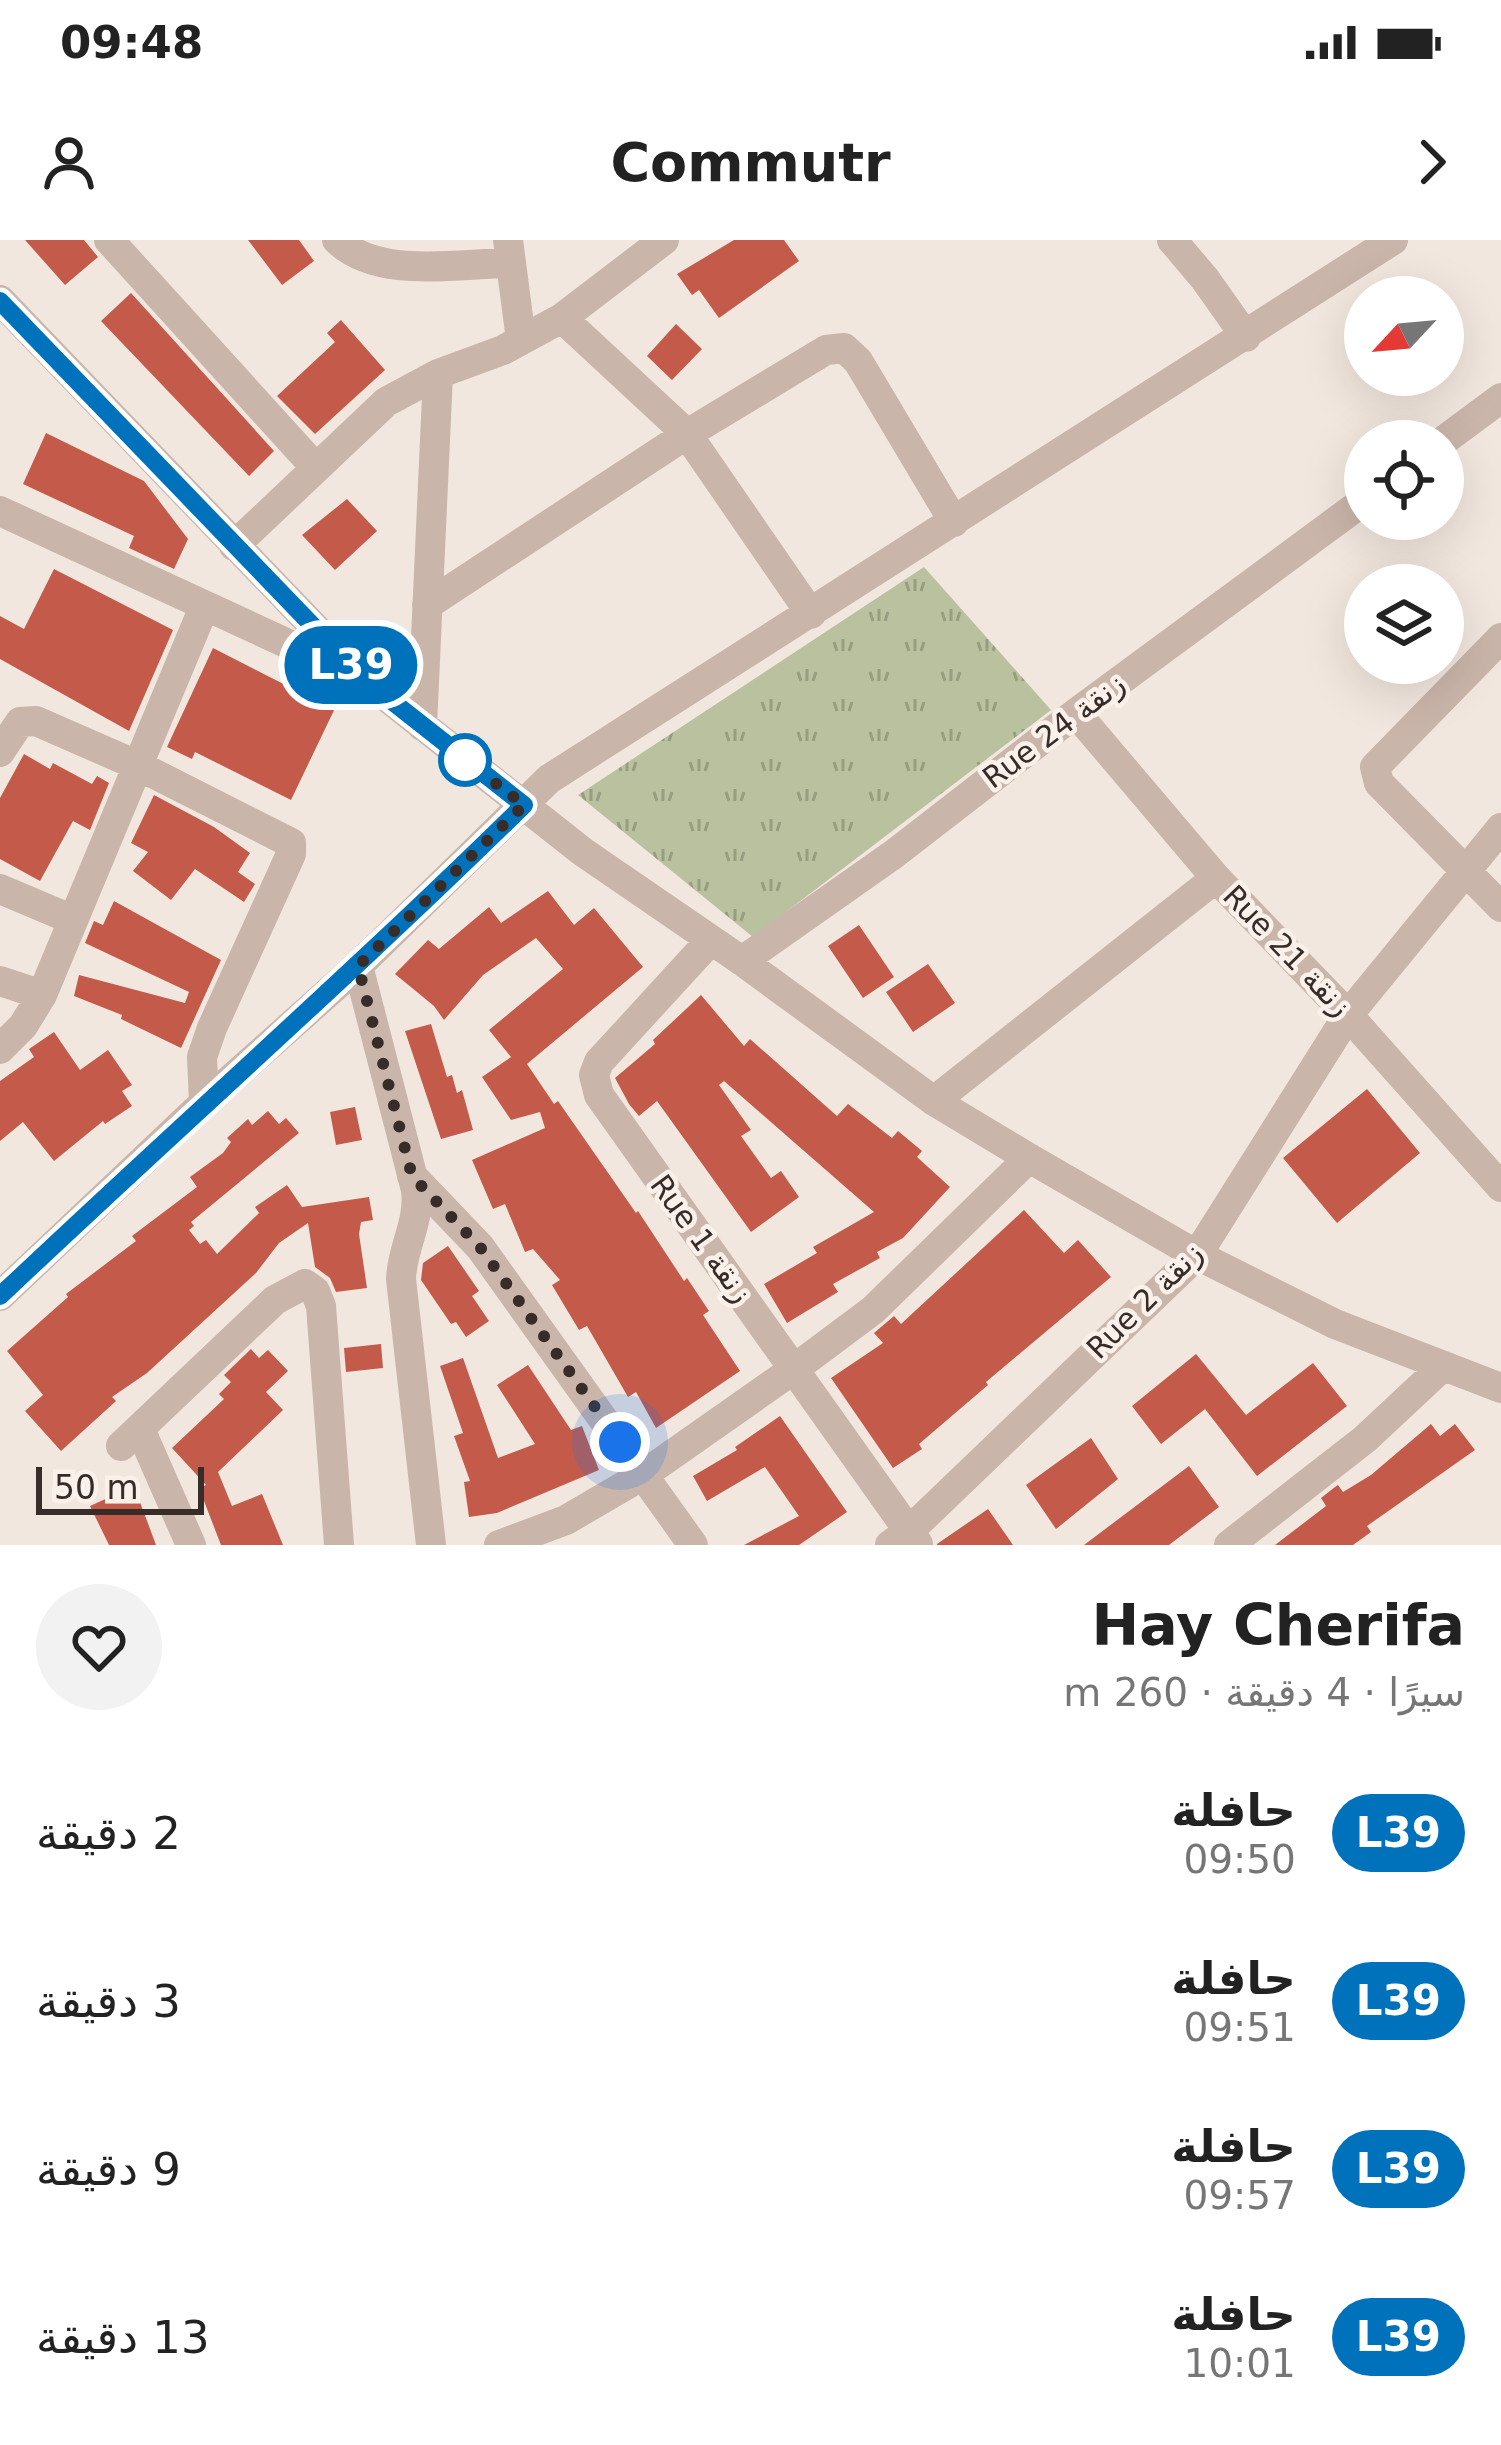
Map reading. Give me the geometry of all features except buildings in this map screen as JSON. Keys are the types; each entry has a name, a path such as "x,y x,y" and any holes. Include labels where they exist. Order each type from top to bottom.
{"street":[{"path":"109,240 316,468"},
{"path":"337,240 366,258 393,265 509,251 520,340"},
{"path":"1172,240 1246,338"},
{"path":"0,1296 204,1102 358,966 549,779 1393,240"},
{"path":"234,546 386,402 562,318 650,244"},
{"path":"0,301 365,680 583,852 934,1101 1029,1158 1197,1255 1335,1324 1501,1388"},
{"path":"562,318 687,434 812,614"},
{"path":"427,605 687,434 826,350 844,348 858,361 954,522"},
{"path":"422,726 438,374"},
{"path":"1464,425 1501,398"},
{"path":"0,511 365,680"},
{"name":"Rue 24 زنقة","path":"742,961 894,854 1344,515"},
{"path":"0,1049 23,1026 42,995 204,607"},
{"path":"1501,638 1375,766 1379,783 1501,907"},
{"name":"Rue 21 زنقة","path":"1076,713 1216,878 1348,1015 1501,1187"},
{"path":"0,752 20,722 36,721 139,766 291,843 291,854 202,1057 204,1102"},
{"name":"Rue 2 زنقة","path":"905,1541 1197,1255 1348,1015 1501,828"},
{"path":"934,1101 1216,878"},
{"path":"0,890 71,919"},
{"name":"Rue 1 زنقة","path":"710,940 599,1062 594,1075 599,1095 794,1369 905,1541"},
{"path":"358,966 412,1176 416,1217 400,1280 431,1545"},
{"path":"0,980 42,995"},
{"path":"499,1545 566,1520 644,1475 794,1369 873,1310 1029,1158"},
{"path":"412,1176 480,1247 693,1545"},
{"path":"191,1545 131,1437 275,1300 305,1284 315,1292 320,1306 339,1545"},
{"path":"1229,1545 1365,1439 1441,1368"}],"green space":[{"path":"924,567 1051,710 753,937 578,795"}],"bus line":[{"name":"L39","path":"0,301 365,680 524,805 358,966 204,1102 0,1296"}],"route":[{"path":"465,760 455,752 524,805 358,966 412,1176 480,1247 620,1442"}]}
